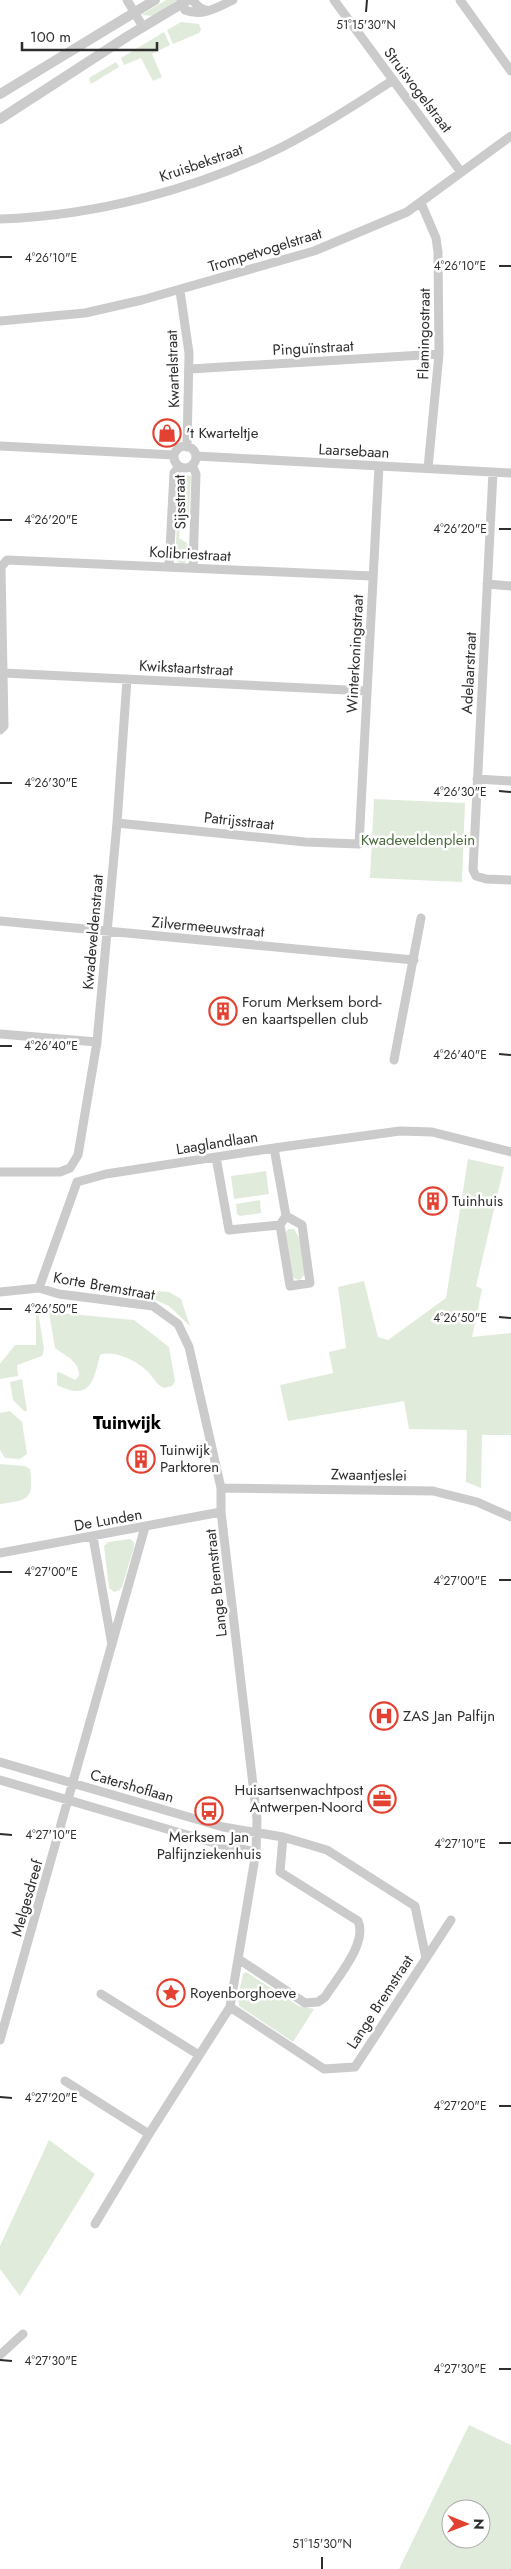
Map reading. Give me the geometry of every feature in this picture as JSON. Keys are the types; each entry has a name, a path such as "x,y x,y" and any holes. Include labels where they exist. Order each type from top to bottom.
{"street":[{"path":"127,0 143,26"},
{"path":"0,94 155,0"},
{"path":"186,1 185,10 195,14 208,12 232,0"},
{"name":"Struisvogelstraat","path":"334,0 461,172"},
{"path":"460,0 511,70"},
{"path":"0,119 143,26 186,1"},
{"name":"Kruisbekstraat","path":"0,219 88,209 125,202 227,170 313,130 394,80"},
{"name":"Trompetvogelstraat","path":"0,321 85,313 180,291 314,251 381,225 422,203 511,136"},
{"name":"Flamingostraat","path":"422,203 436,238 438,252 439,354 428,468"},
{"name":"Kwartelstraat","path":"180,291 190,369 186,457"},
{"name":"Pinguïnstraat","path":"190,369 439,354"},
{"name":"Laarsebaan","path":"0,446 511,473"},
{"name":"Sijsstraat","path":"169,567 174,473 186,457 196,474 193,568"},
{"name":"Winterkoningstraat","path":"359,844 379,466"},
{"name":"Adelaarstraat","path":"493,472 473,863 476,876 486,879 511,880"},
{"name":"Kolibriestraat","path":"4,673 1,567 7,560 372,576"},
{"path":"487,584 511,586"},
{"path":"0,730 4,726 4,673"},
{"name":"Kwikstaartstraat","path":"4,673 366,690"},
{"name":"Kwadeveldenstraat","path":"70,1168 78,1155 97,1042 117,823 127,679"},
{"path":"477,779 511,781"},
{"name":"Patrijsstraat","path":"117,823 305,842 359,844"},
{"path":"394,1060 421,918"},
{"name":"Zilvermeeuwstraat","path":"0,921 414,960"},
{"path":"0,1034 97,1042"},
{"name":"Laaglandlaan","path":"77,1182 106,1174 365,1134 411,1130 432,1132 511,1151"},
{"path":"274,1148 286,1216 280,1224 290,1286 310,1283 302,1225 286,1216"},
{"path":"216,1157 229,1230 280,1224"},
{"path":"0,1172 60,1172 70,1168 77,1182 39,1288 0,1292"},
{"name":"Korte Bremstraat","path":"39,1288 58,1294 153,1306 178,1324 184,1334"},
{"name":"Lange Bremstraat","path":"95,2224 149,2134 230,2007 240,1960 256,1852 257,1833 221,1512 221,1488 189,1347 184,1334"},
{"name":"Zwaantjeslei","path":"221,1488 433,1491 472,1500 511,1518"},
{"name":"De Lunden","path":"0,1553 221,1512"},
{"name":"Melgesdreef","path":"0,2040 70,1799 145,1527"},
{"name":"Melgesdreef","path":"93,1537 112,1648"},
{"name":"Catershoflaan","path":"0,1762 223,1827 257,1833"},
{"name":"Catershoflaan","path":"0,1780 218,1844 256,1852"},
{"name":"Lange Bremstraat","path":"257,1833 284,1837 326,1850 415,1906 426,1958"},
{"path":"240,1960 305,2003 318,2002 325,1997 354,1952 361,1936 358,1921 280,1872 284,1837"},
{"name":"Lange Bremstraat","path":"230,2007 324,2069 355,2067 451,1920"},
{"path":"101,1994 199,2056"},
{"path":"65,2081 149,2134"},
{"path":"0,2355 23,2334"}],"green space":[{"path":"166,0 177,0 155,16 141,15"},
{"path":"181,22 199,24 201,30 199,33 173,44 167,30"},
{"path":"164,32 170,45 152,54 162,77 153,81 141,58 124,65 121,58"},
{"path":"116,62 119,67 91,84 89,78"},
{"path":"186,475 191,476 189,513 187,516 181,517 179,538 187,543 186,561 184,564 175,561 178,504 184,506 186,502"},
{"name":"Kwadeveldenplein","path":"374,799 465,803 462,882 370,878"},
{"path":"468,1159 504,1167 476,1286 482,1289 472,1337 511,1333 511,1435 482,1435 481,1488 466,1482 467,1430 409,1429 404,1401 288,1421 280,1385 333,1373 329,1352 346,1348 338,1287 364,1281 378,1337 388,1340 446,1298"},
{"path":"266,1171 269,1194 234,1199 231,1176"},
{"path":"260,1200 261,1213 240,1216 237,1214 236,1204"},
{"path":"288,1229 294,1229 301,1241 305,1274 300,1280 295,1279 292,1275 285,1234"},
{"path":"143,1290 169,1292 181,1299 190,1326 169,1306 142,1294"},
{"path":"36,1311 38,1311 44,1349 42,1356 17,1365 18,1376 0,1379 0,1364 15,1345 36,1345"},
{"path":"49,1312 134,1320 169,1347 175,1381 172,1386 164,1388 146,1370 134,1362 120,1355 106,1354 100,1355 92,1381 83,1390 77,1391 57,1385 57,1373 59,1372 75,1380 79,1376 79,1371 71,1359 55,1348"},
{"path":"22,1379 27,1411 24,1411 13,1400 10,1382"},
{"path":"10,1411 22,1422 27,1454 20,1459 5,1458 0,1450 0,1413"},
{"path":"0,1464 25,1466 30,1469 31,1487 27,1497 0,1504"},
{"path":"130,1539 134,1542 134,1547 122,1587 114,1592 109,1588 104,1546 108,1542"},
{"path":"246,1972 299,2006 314,2009 293,2042 239,2006 238,1997 243,1974"},
{"path":"49,2140 95,2174 20,2296 0,2269 0,2246"},
{"path":"469,2425 511,2445 511,2569 399,2569"}],"place":[{"name":"'t Kwarteltje","path":"167,433"},
{"name":"Forum Merksem bord- en kaartspellen club","path":"223,1011"},
{"name":"Tuinhuis","path":"433,1201"},
{"name":"Tuinwijk Parktoren","path":"141,1459"},
{"name":"ZAS Jan Palfijn","path":"384,1716"},
{"name":"Huisartsenwachtpost Antwerpen-Noord","path":"382,1799"},
{"name":"Merksem Jan Palfijnziekenhuis","path":"209,1811"},
{"name":"Royenborghoeve","path":"171,1993"}],"district":[{"name":"Tuinwijk","path":"127,1423"}]}
